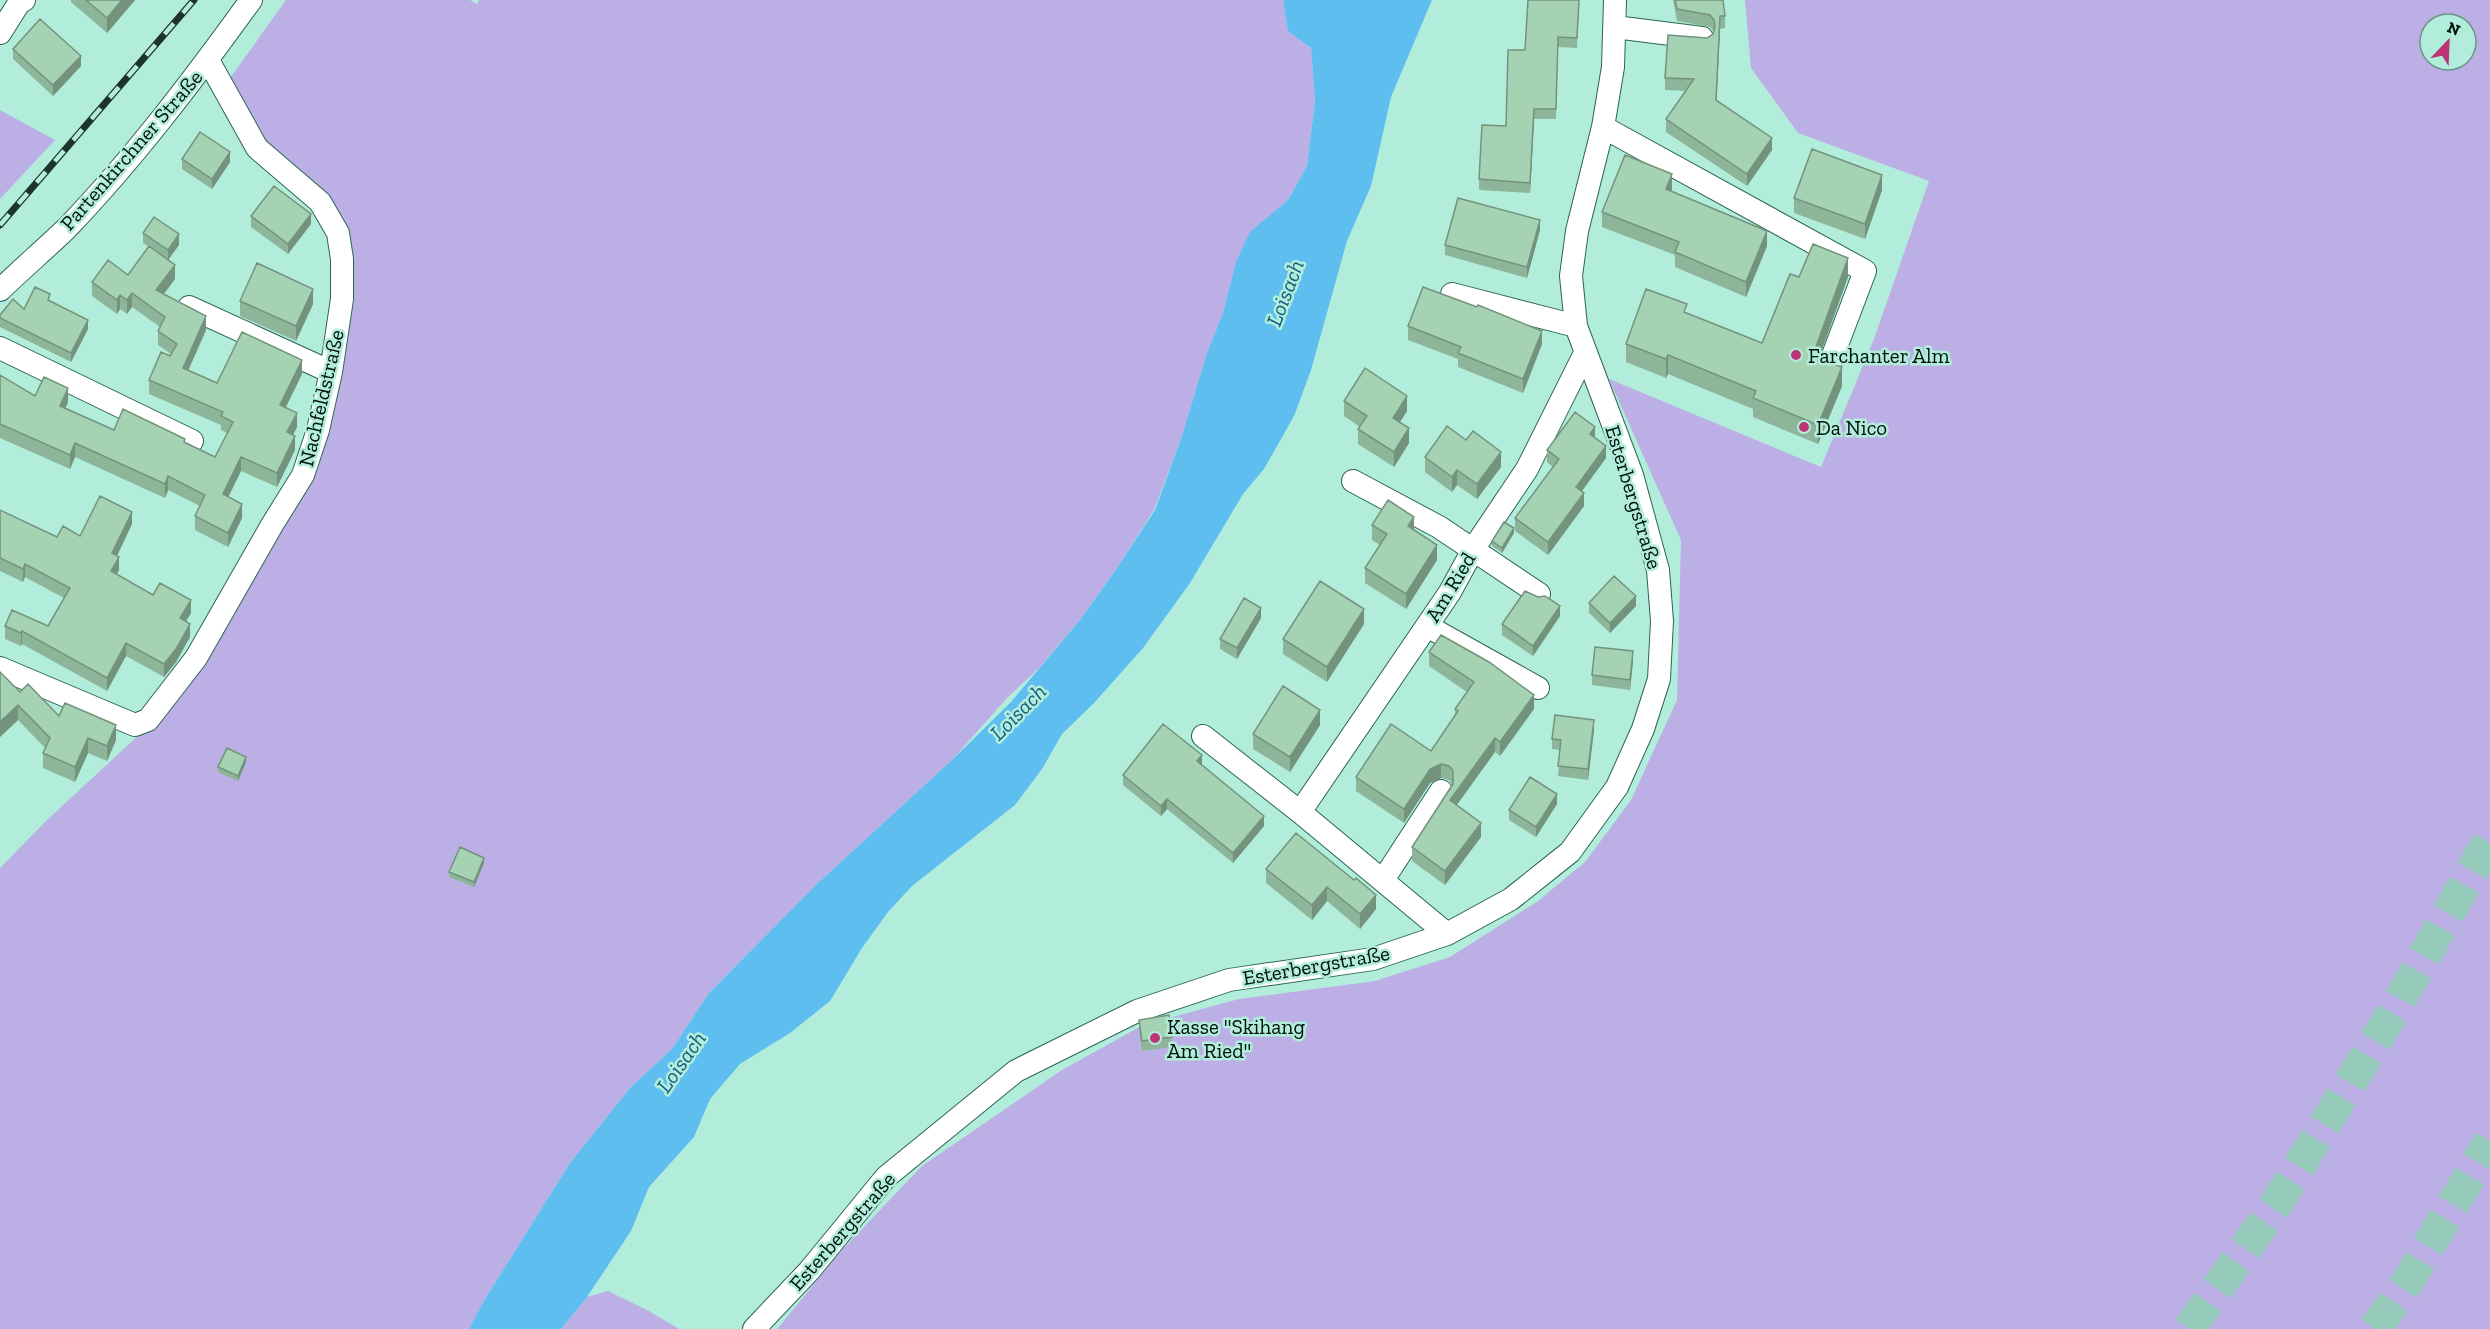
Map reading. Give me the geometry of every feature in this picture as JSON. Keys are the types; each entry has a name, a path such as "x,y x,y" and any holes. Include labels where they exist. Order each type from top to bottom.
{"street":[{"name":"Partenkirchner Straße","path":"0,290 67,228 126,160 208,60 251,0"},
{"name":"Esterbergstraße","path":"754,1329 809,1271 886,1177 1016,1071 1137,1011 1229,980 1373,959 1447,934 1511,899 1570,852 1617,787 1643,729 1659,679 1662,621 1658,570 1632,475 1576,326 1571,276 1577,231 1603,127 1613,66 1615,0"},
{"path":"0,33 19,1"},
{"path":"1615,27 1702,38"},
{"name":"Nachfeldstraße","path":"0,668 135,724 148,720 196,658 303,475 318,430 331,372 342,299 342,259 338,233 320,202 256,148 208,60"},
{"path":"1603,127 1865,271 1827,371"},
{"path":"1452,294 1576,326"},
{"path":"189,307 331,372"},
{"path":"0,348 192,441"},
{"name":"Am Ried","path":"1300,812 1450,592 1474,548 1527,469 1585,353"},
{"path":"1353,481 1474,548 1539,594"},
{"path":"1427,626 1538,687"},
{"path":"1203,736 1300,812 1447,934"},
{"path":"1383,880 1441,791"}],"shaded area":[{"path":"286,0 470,0 477,4 479,0 1283,0 1288,31 1311,48 1315,101 1307,166 1288,200 1271,215 1236,262 1223,313 1206,356 1182,436 1154,510 1080,620 1039,668 1007,698 952,760 817,884 709,993 672,1049 631,1087 570,1163 485,1299 469,1329 0,1329 0,868 47,820 140,734 310,477 344,235 267,147 228,81"},
{"path":"1745,0 2490,0 2490,1329 777,1329 842,1250 922,1166 1062,1070 1143,1025 1239,999 1375,981 1450,957 1538,901 1585,862 1631,800 1677,700 1681,540 1609,379 1821,467 1874,339 1929,181 1798,133 1751,68"},
{"path":"0,110 55,140 0,199"},
{"path":"608,1291 679,1329 561,1329 587,1297"}],"water":[{"name":"Loisach","path":"1283,0 1432,0 1391,97 1371,186 1347,241 1311,370 1294,416 1264,469 1243,494 1190,583 1143,648 1094,703 1062,734 1042,769 1015,805 912,886 888,912 862,948 830,1001 790,1033 740,1064 710,1099 694,1137 649,1187 631,1231 587,1297 561,1329 469,1329 485,1299 570,1163 631,1087 672,1049 709,993 817,884 952,760 1011,702 1080,620 1155,510 1182,436 1206,356 1223,313 1236,262 1250,232 1288,200 1307,166 1315,101 1311,48 1288,31"}],"building":[{"path":"86,0 122,0 107,18"},
{"path":"1528,0 1579,0 1577,38 1558,37 1556,109 1534,109 1530,183 1479,179 1482,125 1506,126 1508,50 1525,50"},
{"path":"1675,0 1723,0 1725,16 1720,16 1716,100 1772,138 1747,174 1666,119 1694,79 1665,78 1668,35 1707,38 1713,34 1715,27 1710,15 1677,9"},
{"path":"40,19 81,56 53,85 13,49"},
{"path":"200,132 230,152 212,179 182,159"},
{"path":"1812,149 1882,175 1865,224 1794,198"},
{"path":"1625,155 1672,174 1666,189 1767,231 1746,282 1675,252 1679,242 1602,212"},
{"path":"274,186 311,214 288,244 251,216"},
{"path":"1458,198 1540,220 1527,267 1445,245"},
{"path":"154,217 179,234 168,250 143,233"},
{"path":"1813,244 1848,258 1813,355 1822,364 1842,367 1818,425 1753,398 1756,391 1668,355 1666,359 1626,344 1646,289 1687,304 1684,312 1762,343 1790,274 1799,277"},
{"path":"149,246 175,265 156,290 206,316 183,368 217,383 242,332 302,360 280,405 297,413 287,432 295,436 277,473 241,457 223,494 242,504 228,533 195,516 205,495 168,476 165,484 75,443 70,455 0,424 0,375 35,396 44,377 68,388 60,406 114,430 123,409 185,439 184,442 215,457 233,422 221,416 223,412 149,380 161,352 170,356 177,344 158,331 165,317 132,293 127,300 120,295 117,300 92,282 108,260 128,275"},
{"path":"257,263 313,289 296,326 240,301"},
{"path":"35,287 50,294 48,300 88,320 71,353 0,318 13,299 24,309"},
{"path":"1423,287 1477,307 1478,305 1542,331 1523,379 1458,353 1461,347 1408,326"},
{"path":"1365,368 1407,396 1393,418 1409,428 1394,452 1358,429 1367,416 1344,401"},
{"path":"1575,412 1595,427 1590,434 1606,446 1576,487 1584,493 1548,542 1515,518 1559,459 1547,450"},
{"path":"1447,426 1466,440 1473,431 1501,452 1477,484 1457,470 1452,477 1425,457"},
{"path":"100,496 132,512 112,553 119,557 111,571 153,595 160,583 191,600 180,618 190,624 176,649 164,664 126,643 107,678 22,631 21,633 5,626 12,610 48,626 70,588 25,564 23,569 0,558 0,510 57,537 63,526 80,536"},
{"path":"1388,500 1414,517 1408,526 1437,545 1406,594 1365,568 1387,534 1372,525"},
{"path":"1504,522 1514,528 1502,548 1492,541"},
{"path":"1614,576 1636,596 1610,623 1589,603"},
{"path":"1320,581 1364,609 1327,667 1283,639"},
{"path":"1525,591 1538,597 1545,596 1560,606 1533,646 1502,624"},
{"path":"1244,598 1261,608 1237,648 1220,639"},
{"path":"1441,635 1489,662 1534,695 1500,742 1495,738 1450,800 1481,823 1445,871 1412,847 1453,784 1453,771 1449,766 1441,764 1430,769 1404,809 1356,777 1391,724 1431,751 1458,711 1455,709 1474,682 1429,652"},
{"path":"1595,647 1633,651 1630,680 1592,675"},
{"path":"0,672 20,692 28,684 59,716 65,703 116,725 107,746 88,738 75,767 43,753 50,738 18,705 0,722"},
{"path":"1283,686 1320,710 1290,757 1253,734"},
{"path":"1555,715 1594,720 1588,769 1558,766 1561,740 1552,739"},
{"path":"1163,724 1202,755 1197,761 1264,816 1233,853 1167,799 1161,806 1123,775"},
{"path":"227,748 246,757 238,776 218,767"},
{"path":"1530,777 1557,794 1536,827 1509,810"},
{"path":"1296,833 1376,895 1360,914 1327,887 1312,905 1266,869"},
{"path":"460,847 484,858 474,882 449,872"},
{"path":"1169,1015 1172,1037 1142,1041 1139,1020"}],"tunnel":[{"path":"2189,1329 2275,1206 2393,1012 2490,839"},
{"path":"2375,1329 2407,1283 2490,1141"}],"railway":[{"path":"0,225 194,0"}],"place":[{"name":"Farchanter Alm","path":"1796,355"},
{"name":"Da Nico","path":"1804,427"},
{"name":"Kasse \"Skihang Am Ried\"","path":"1155,1038"}]}
